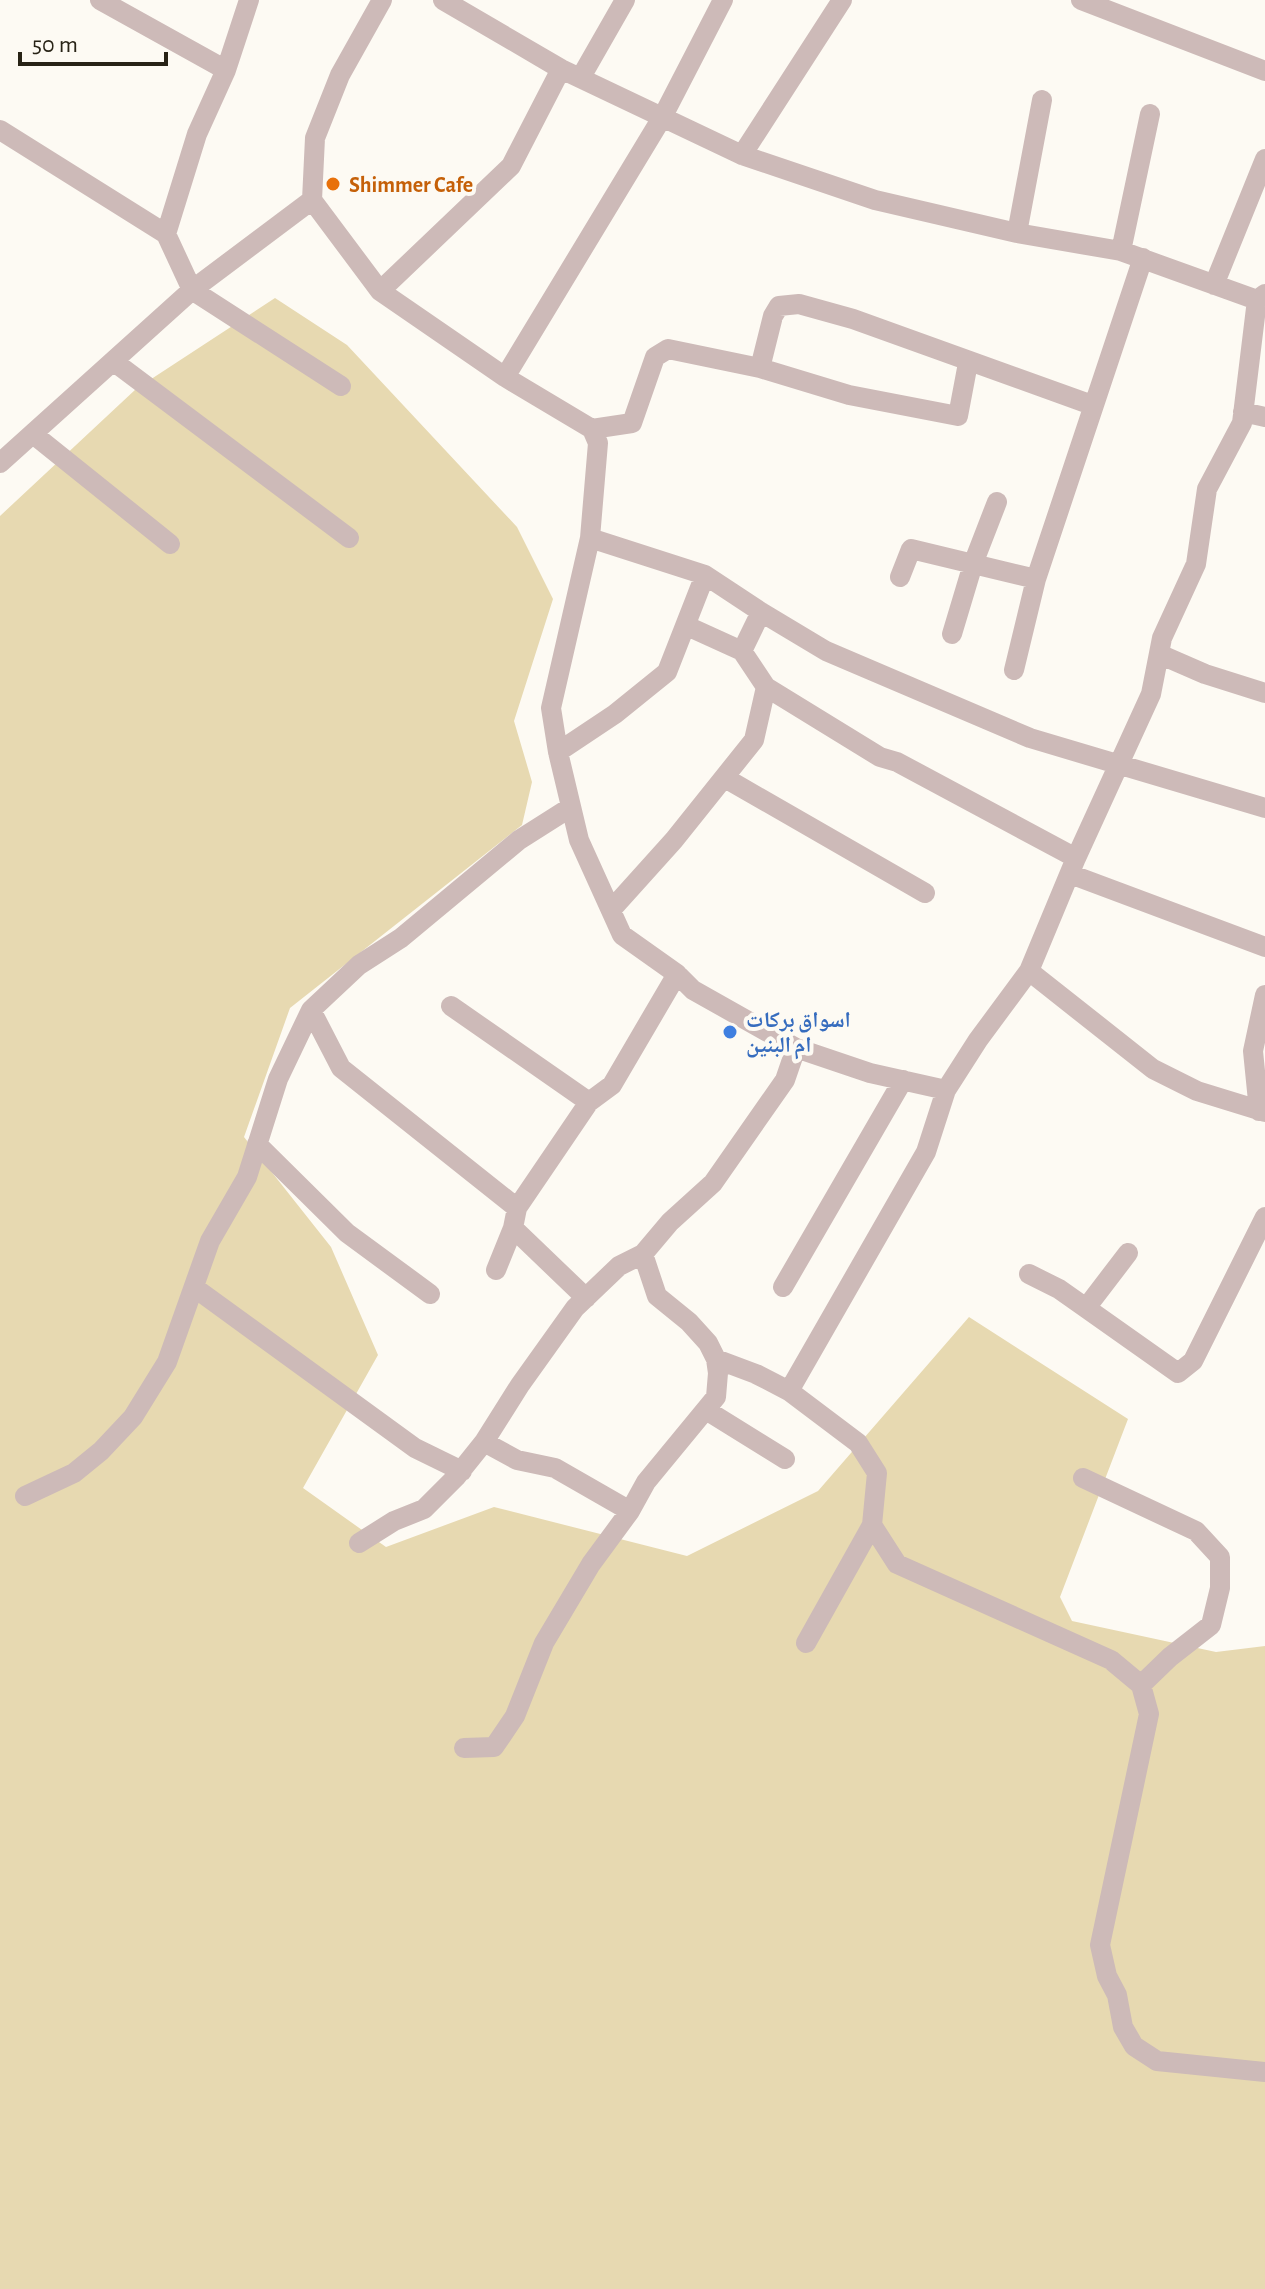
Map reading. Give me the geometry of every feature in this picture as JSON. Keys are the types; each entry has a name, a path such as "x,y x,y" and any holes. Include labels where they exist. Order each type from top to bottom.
{"street":[{"path":"100,0 226,70"},
{"path":"166,234 197,134 226,70 249,0"},
{"path":"382,0 340,75 315,138 312,200 380,291 505,377 592,429 598,443 590,538 551,708 579,840 622,935 677,974 693,990 796,1048 870,1073 946,1090"},
{"path":"443,0 561,69 742,155 875,200 1017,233 1121,251 1214,285 1261,297 1242,423 1207,489 1196,564 1162,638 1151,694 1029,971 946,1090 926,1152 789,1391"},
{"path":"581,77 625,0"},
{"path":"505,377 663,116 723,0"},
{"path":"742,155 842,0"},
{"path":"1081,0 1265,71"},
{"path":"380,291 511,166 561,69"},
{"path":"1017,233 1042,100"},
{"path":"1121,251 1150,114"},
{"path":"0,130 166,234 192,290 341,386"},
{"path":"1214,285 1265,159"},
{"path":"0,463 192,290 312,200"},
{"path":"1014,670 1036,579 1143,258"},
{"path":"760,368 773,316 779,306 799,304 853,319 968,363 1092,405"},
{"path":"592,429 632,423 655,357 668,349 760,368 849,395 958,416 968,363"},
{"path":"113,361 349,538"},
{"path":"1243,412 1265,417"},
{"path":"33,434 170,544"},
{"path":"952,634 973,564 997,502"},
{"path":"590,538 705,575 826,651 1030,738 1265,808"},
{"path":"900,577 911,549 1036,579"},
{"path":"558,752 615,714 667,672 705,575"},
{"path":"742,651 761,612"},
{"path":"687,626 742,651 766,687 880,757 897,762 1073,866 1265,947"},
{"path":"1159,654 1205,674 1265,693"},
{"path":"611,910 674,840 754,740 766,687"},
{"path":"725,778 925,893"},
{"path":"25,1496 74,1473 101,1451 133,1417 167,1362 210,1241 247,1177 278,1079 311,1010 359,965 401,938 519,840 571,807"},
{"path":"1029,971 1153,1069 1197,1091 1262,1111 1253,1051 1265,995"},
{"path":"496,1270 515,1218 589,1102 612,1085 677,974"},
{"path":"451,1006 589,1102"},
{"path":"311,1010 341,1068 515,1218 586,1298"},
{"path":"359,1543 394,1521 424,1509 462,1471 575,1308 619,1266 643,1254 670,1222 713,1183 785,1080 796,1048"},
{"path":"783,1287 903,1080"},
{"path":"257,1144 347,1233 430,1294"},
{"path":"1029,1274 1059,1289 1178,1373 1193,1361 1265,1217"},
{"path":"1086,1308 1128,1253"},
{"path":"464,1748 494,1747 515,1716 544,1643 591,1564 630,1511 646,1482 716,1397 716,1359 708,1343 689,1322 657,1296 643,1254"},
{"path":"195,1288 415,1448 462,1471"},
{"path":"716,1359 789,1391 858,1443 877,1473 872,1525 806,1643"},
{"path":"706,1410 785,1459"},
{"path":"484,1442 517,1460 555,1468 630,1511"},
{"path":"1083,1478 1196,1531 1220,1557 1220,1588 1211,1625 1141,1685"},
{"path":"872,1525 897,1564 1111,1660 1141,1685 1149,1714 1100,1945 1107,1976 1117,1995 1123,2027 1134,2046 1157,2061 1265,2072"}],"shaded area":[{"path":"275,298 347,345 517,527 553,599 514,721 532,782 522,825 290,1008 244,1137 331,1247 378,1355 303,1488 386,1547 494,1507 687,1556 818,1491 969,1317 1128,1419 1060,1597 1072,1621 1216,1652 1265,1646 1265,2289 0,2289 0,516 136,389"}],"place":[{"name":"Shimmer Cafe","path":"333,184"},
{"name":"اسواق بركات ام البنين","path":"730,1032"}]}
